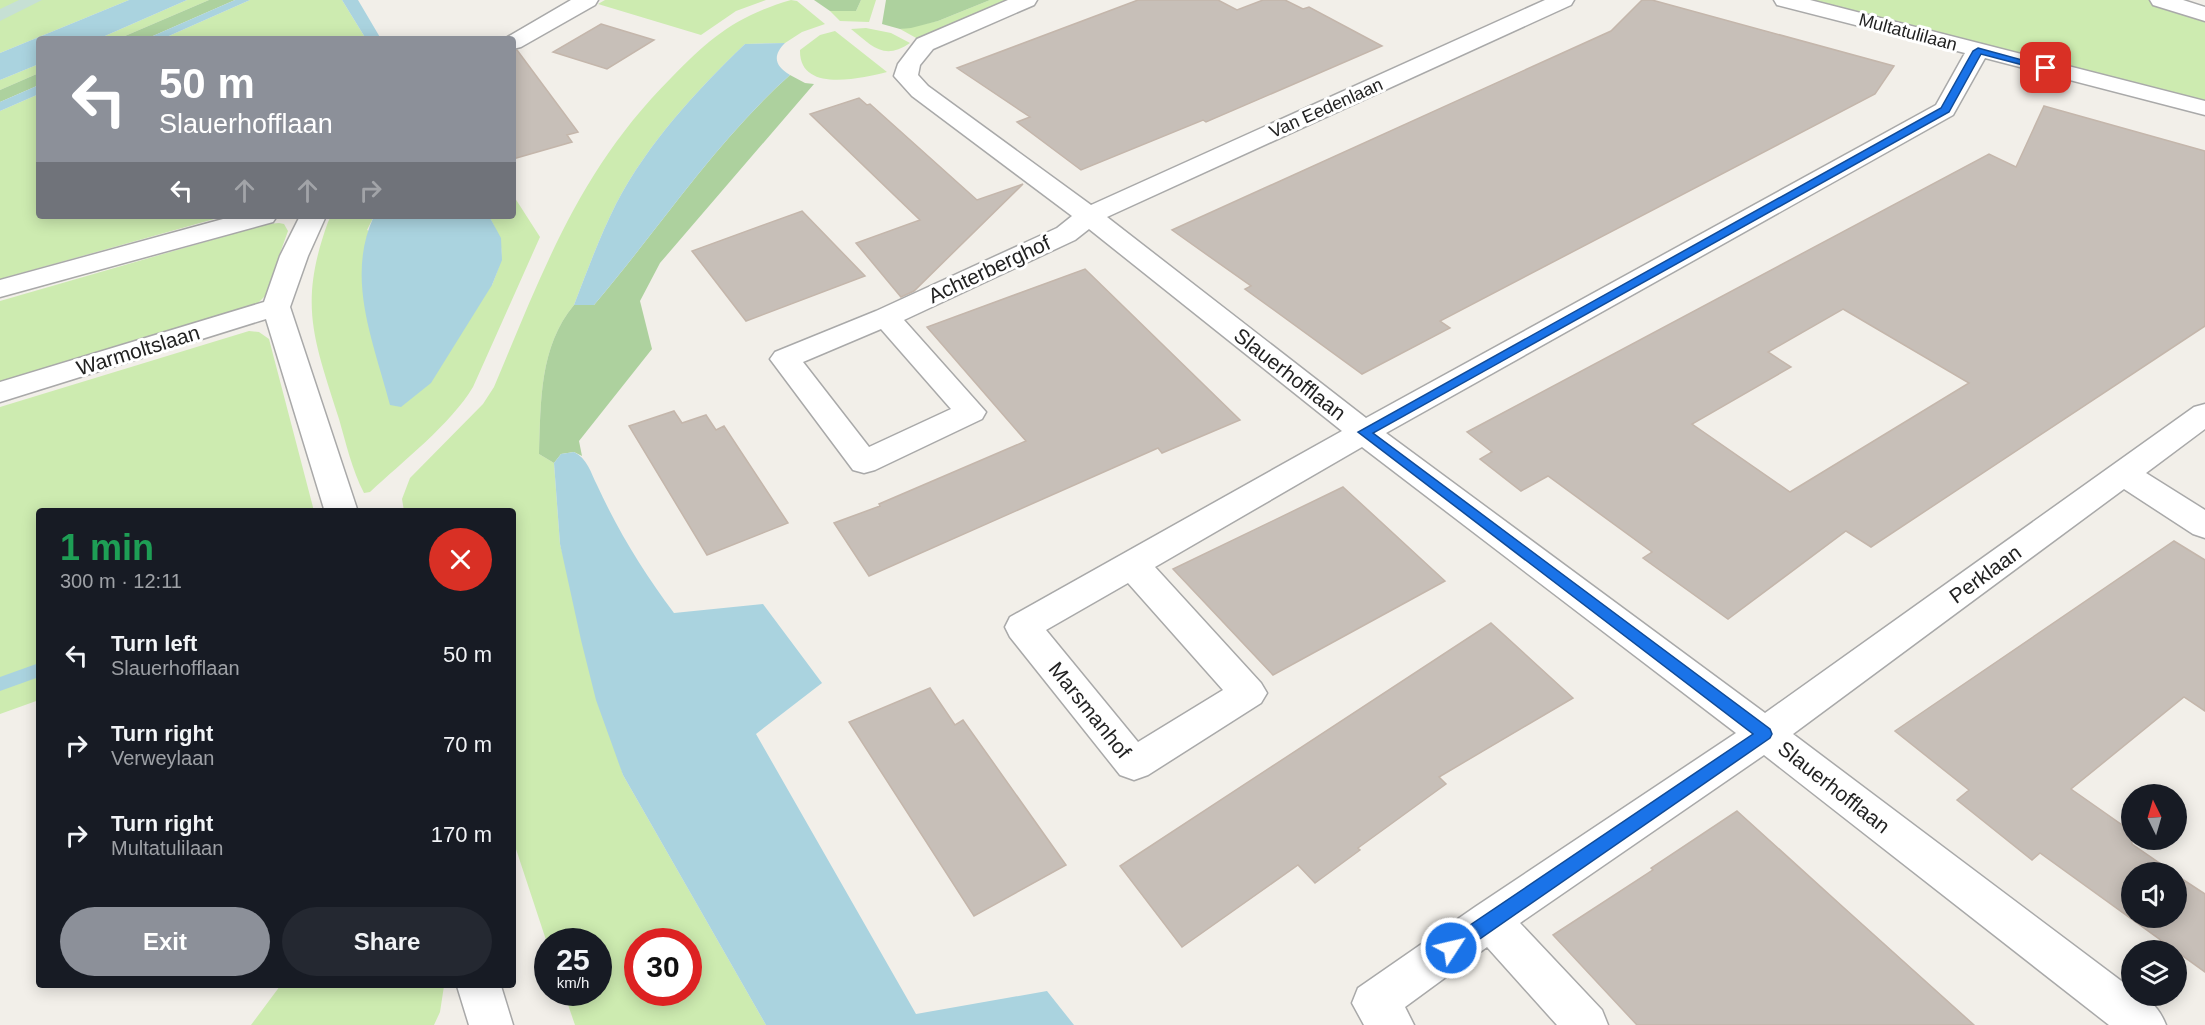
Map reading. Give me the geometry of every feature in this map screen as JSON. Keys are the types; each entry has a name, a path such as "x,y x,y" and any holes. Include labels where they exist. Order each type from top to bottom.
{"street":[{"path":"516,40 587,0"},
{"name":"Slauerhofflaan","path":"1026,0 925,44 909,64 906,76 920,91 1089,216 1364,432 1765,734 2144,1025"},
{"name":"Van Eedenlaan","path":"1089,216 1563,0"},
{"name":"Multatulilaan","path":"1785,0 2205,108"},
{"path":"2161,0 2205,14"},
{"name":"Marsmanhof","path":"1133,566 1248,693 1134,764 1023,627 1364,432 1945,110 1978,51"},
{"name":"Achterberghof","path":"886,316 972,412 864,462 785,359 1066,234 1089,216"},
{"path":"0,289 253,219"},
{"path":"312,219 294,256 276,307 341,508"},
{"name":"Warmoltslaan","path":"0,392 276,307"},
{"name":"Perklaan","path":"1392,1025 1374,1003 1490,920 1765,734 2205,414"},
{"path":"2123,473 2205,526"},
{"path":"1490,920 1586,1025"},
{"path":"480,988 491,1025"}],"green space":[{"path":"0,0 129,0 41,36 36,36 36,38 0,53"},
{"path":"19,0 42,0 0,21 0,9"},
{"path":"187,0 209,0 125,36 105,36"},
{"path":"209,0 235,0 153,36 125,36"},
{"path":"250,0 342,0 364,36 169,36"},
{"path":"605,0 766,0 736,11 701,35 598,4"},
{"path":"791,0 797,1 825,24 802,32 785,43 745,44 691,99 643,160 616,204 574,305 554,339 544,376 539,454 554,463 560,544 623,775 766,1025 575,1025 568,1006 612,1006 612,928 542,928 516,849 516,508 404,508 402,499 410,478 483,404 494,387 529,303 566,224 611,149 639,113 698,51 739,21"},
{"path":"814,0 861,0 856,11 830,11"},
{"path":"861,0 876,0 869,22 840,21 830,11 856,11"},
{"path":"886,0 990,0 938,21 900,29 882,24"},
{"path":"990,0 1007,0 918,39 900,29 938,21"},
{"path":"1814,0 2151,0 2205,19 2205,101"},
{"path":"866,28 891,33 910,43 893,51 879,49 851,29"},
{"path":"835,31 887,72 834,80 820,78 810,73 802,64 800,50 820,35"},
{"path":"36,65 36,74 0,90 0,80"},
{"path":"36,74 36,86 0,102 0,90"},
{"path":"790,75 805,83 814,84 660,263 640,301 652,349 579,441 582,456 574,452 561,454 554,463 539,454 544,376 554,339 563,321 574,305 594,305 712,157 737,128"},
{"path":"36,95 36,219 214,219 0,279 0,111"},
{"path":"516,200 540,237 473,387 452,415 425,442 370,492 364,493 353,466 323,366 313,322 314,277 319,251 330,219 372,219 367,230 492,285 501,257 498,235 490,219 516,219"},
{"path":"267,224 284,224 288,231 275,267 271,290 257,304 0,383 0,301"},
{"path":"249,331 259,332 269,339 313,508 36,508 36,701 0,714 0,407"},
{"path":"279,988 444,988 440,1012 434,1025 251,1025"}],"water":[{"path":"129,0 187,0 105,36 41,36"},
{"path":"235,0 250,0 169,36 153,36"},
{"path":"342,0 358,0 379,36 364,36"},
{"path":"36,38 36,65 0,80 0,53"},
{"path":"785,43 778,52 777,60 781,68 790,75 737,128 712,157 594,305 574,305 616,204 643,160 674,119 745,44"},
{"path":"36,86 36,95 0,111 0,102"},
{"path":"373,219 491,219 501,238 502,260 492,285 431,383 401,407 390,405 365,310 362,263 366,239"},
{"path":"574,452 588,466 623,535 652,583 674,613 763,604 822,683 756,734 916,1014 1047,991 1074,1025 766,1025 623,775 596,700 560,544 554,463 561,454"}],"building":[{"path":"1138,0 1218,0 1237,10 1263,0 1285,0 1303,9 1309,7 1382,46 1206,122 1203,120 1081,170 1017,122 1030,117 957,68"},
{"path":"1642,0 1652,0 1894,66 1875,94 1440,321 1450,328 1362,374 1245,289 1251,286 1172,230 1611,31"},
{"path":"601,24 654,40 607,69 553,52"},
{"path":"516,50 578,132 567,135 572,142 516,158"},
{"path":"859,98 867,105 870,104 977,200 1023,184 914,291 901,297 856,243 920,220 810,114"},
{"path":"2044,106 2205,151 2205,326 1871,547 1846,531 1728,619 1643,558 1652,552 1548,476 1521,491 1480,459 1492,452 1467,432 1989,154 2016,167","holes":["1843,309 1969,383 1790,492 1692,424 1791,367 1768,352"]},
{"path":"802,211 865,276 746,321 692,251"},
{"path":"1085,269 1240,420 1162,453 1158,448 869,576 834,523 880,506 879,504 1026,441 927,327"},
{"path":"674,411 682,423 706,415 716,430 724,426 788,523 707,555 629,426"},
{"path":"1343,487 1445,581 1273,675 1173,569"},
{"path":"2174,541 2205,560 2205,711 2184,697 2071,789 2121,824 2121,850 2141,850 2158,862 2121,862 2121,911 2040,853 2032,860 1957,800 1969,790 1895,731"},
{"path":"1491,623 1573,698 1439,777 1446,784 1358,848 1360,850 1315,883 1298,865 1182,947 1120,866"},
{"path":"930,688 955,725 963,720 1066,865 974,916 849,722"},
{"path":"1737,811 1974,1025 1637,1025 1553,935 1653,870 1651,868"},
{"path":"2187,882 2205,894 2205,972 2187,959 2187,940 2161,940 2144,928 2187,928"}],"waterway":[{"path":"0,684 36,671"}],"route":[{"path":"1451,948 1765,734 1364,432 1945,110 1978,51 2046,68"}]}
